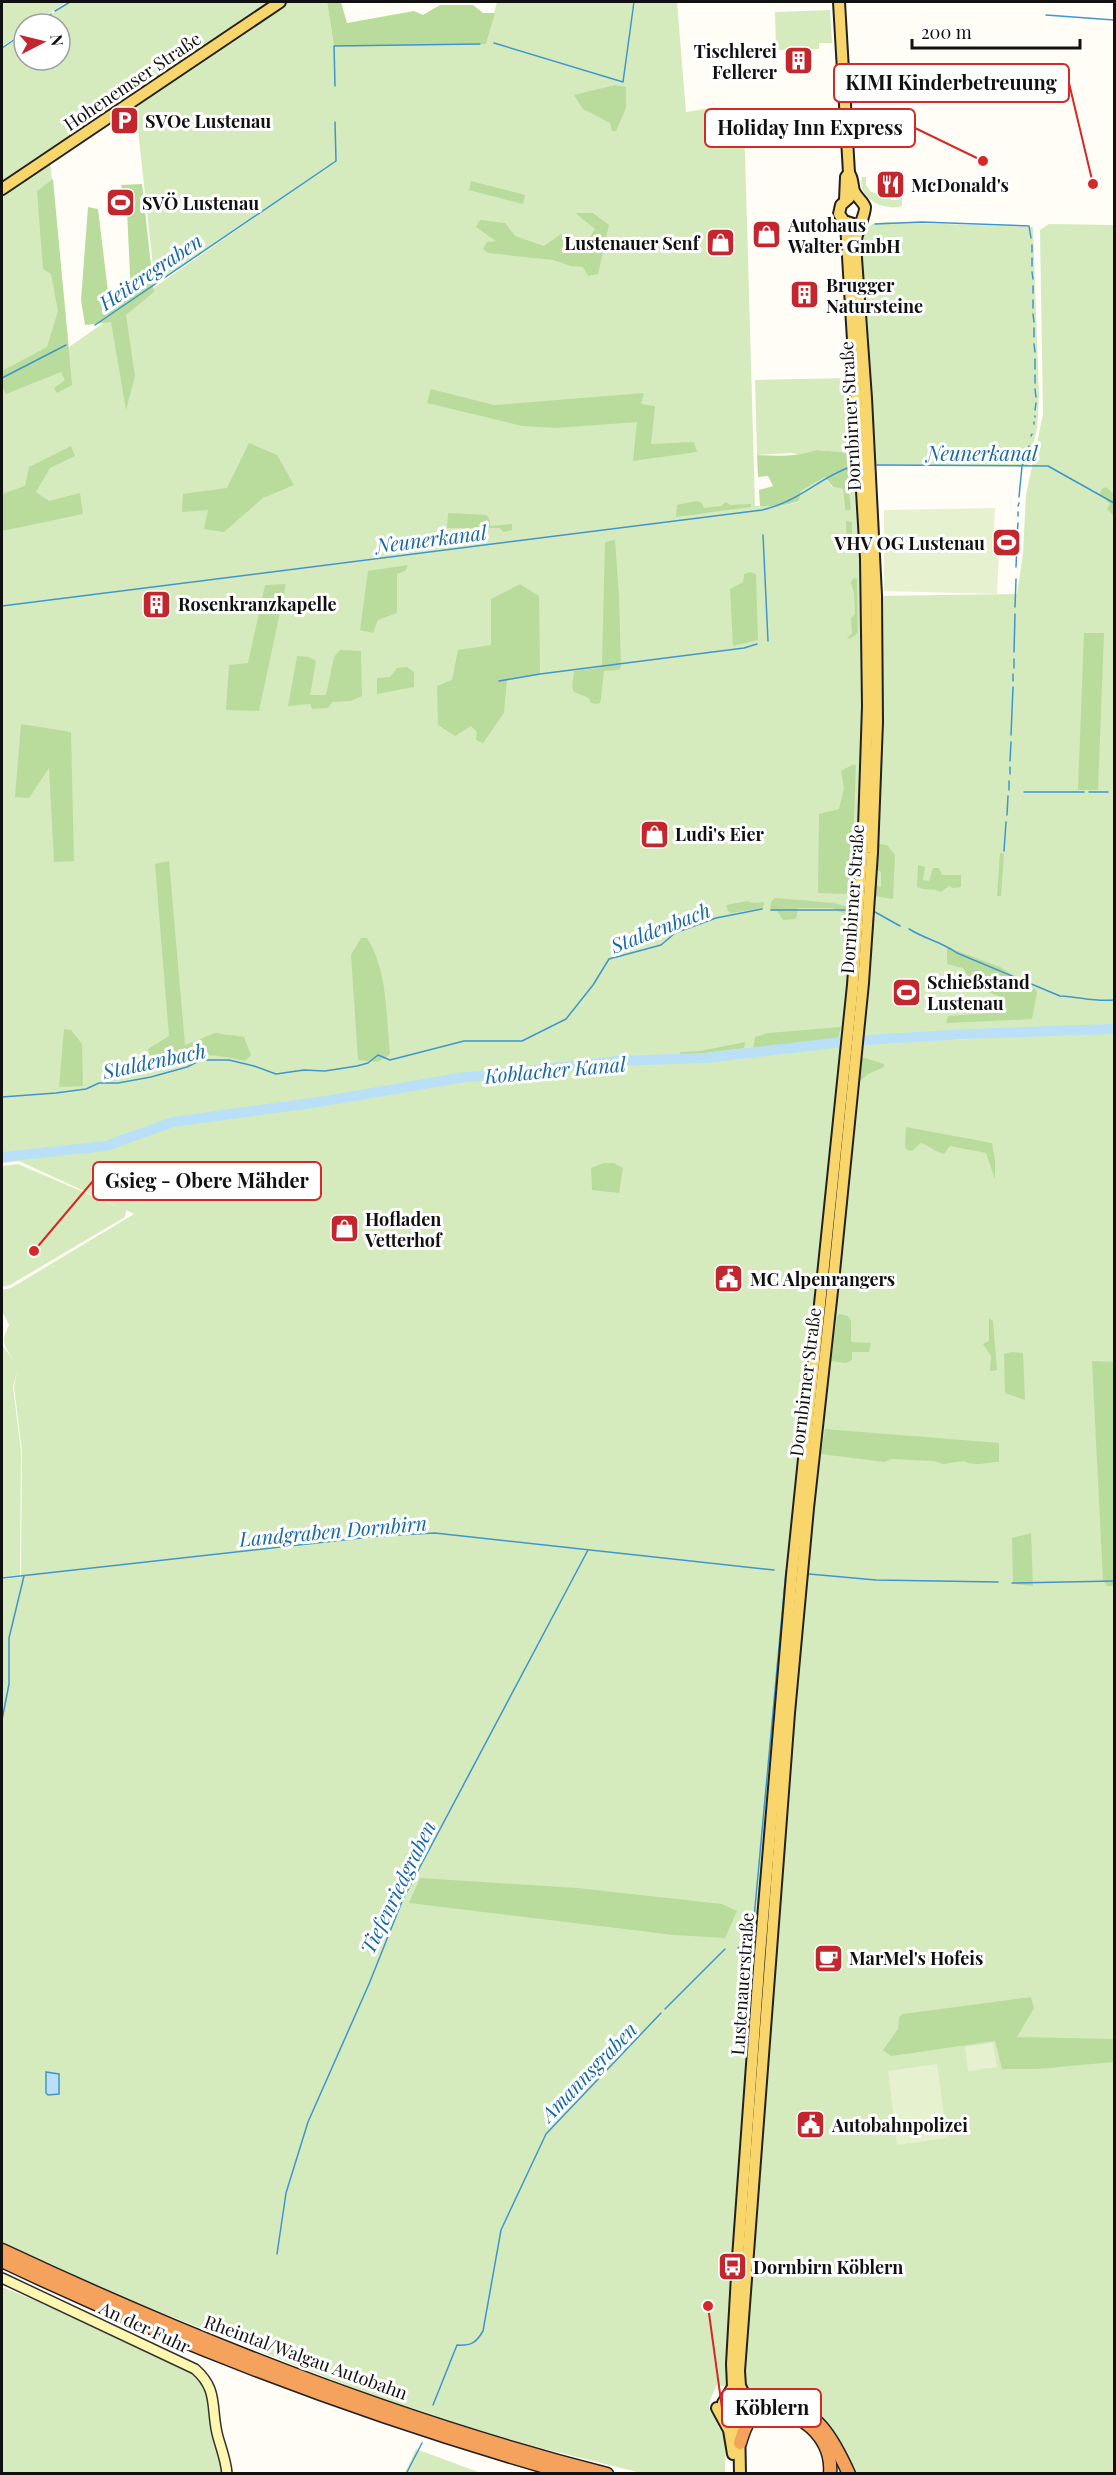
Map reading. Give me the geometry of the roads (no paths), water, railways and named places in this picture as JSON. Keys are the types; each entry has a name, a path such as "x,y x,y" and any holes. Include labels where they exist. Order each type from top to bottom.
{"highway":[{"name":"Rheintal/Walgau Autobahn","path":"2,2250 246,2361 347,2404 570,2474"},
{"name":"Rheintal/Walgau Autobahn","path":"2,2261 102,2307 246,2361 414,2416 607,2474"},
{"path":"742,2408 775,2407 806,2423 826,2438 849,2474"},
{"path":"736,2448 743,2429 753,2416 775,2407"},
{"path":"826,2438 831,2462 830,2474"},
{"path":"504,2455 517,2465 539,2474"}],"main road":[{"name":"Hohenemser Straße","path":"2,189 280,2"},
{"name":"Dornbirner Straße","path":"797,1576 872,853 877,722 873,514 855,244 859,222 863,219 865,210 863,203 857,199 849,173 839,2"},
{"name":"Dornbirner Straße","path":"849,173 846,177 845,200 839,211 840,217 846,223 864,508 868,667 864,828 854,1027"},
{"path":"845,200 857,199"},
{"path":"846,223 859,222"},
{"name":"Lustenauerstraße","path":"742,2408 723,2406 733,2387 737,2363 760,1954 797,1576"},
{"name":"An der Fuhr","path":"2,2278 195,2368 207,2381 213,2394 217,2433 227,2474"},
{"path":"737,2363 748,2391 775,2407"},
{"path":"736,2448 716,2406 737,2363"},
{"name":"Lustenauerstraße","path":"733,2474 742,2408 737,2363"},
{"path":"729,2395 736,2392 742,2408"},
{"name":"Lustenauerstraße","path":"736,2448 740,2474"}],"water":[{"path":"46,2072 59,2074 59,2094 48,2095 46,2093"}],"waterway":[{"path":"55,11 70,2"},
{"name":"Heiteregraben","path":"494,43 623,82 634,2"},
{"path":"1046,15 1114,20"},
{"path":"2,48 12,41"},
{"name":"Heiteregraben","path":"335,86 334,46 480,44"},
{"name":"Heiteregraben","path":"95,325 336,161 335,122"},
{"path":"875,224 922,222 1029,226 1031,238"},
{"path":"1032,245 1032,252"},
{"path":"1032,258 1032,266"},
{"path":"1032,272 1033,279"},
{"path":"1033,286 1033,293"},
{"path":"1033,300 1033,308"},
{"path":"1033,314 1034,322"},
{"path":"1034,328 1034,337"},
{"path":"1034,344 1035,352"},
{"name":"Heiteregraben","path":"2,378 66,345"},
{"path":"1035,359 1035,369"},
{"path":"1035,375 1035,383"},
{"path":"1035,389 1036,397"},
{"path":"1035,410 1036,403"},
{"path":"1019,497 1022,466 1025,459"},
{"name":"Neunerkanal","path":"877,465 1048,466 1114,503"},
{"name":"Neunerkanal","path":"2,606 762,510 787,501 841,470 853,466"},
{"path":"1017,535 1018,523"},
{"path":"763,535 768,641"},
{"path":"1016,567 1017,542"},
{"path":"1015,607 1016,579"},
{"path":"1014,652 1015,614"},
{"path":"499,681 744,648 757,644"},
{"path":"1014,659 1014,668"},
{"path":"1013,674 1013,681"},
{"path":"1011,735 1013,687"},
{"path":"1010,761 1011,742"},
{"path":"1010,767 1010,774"},
{"path":"1009,781 1009,790"},
{"path":"1024,792 1084,792"},
{"path":"1089,792 1108,792"},
{"path":"1007,815 1008,796"},
{"path":"1004,851 1006,822"},
{"name":"Staldenbach","path":"2,1097 86,1089 99,1083 118,1083 151,1077 187,1067 201,1060 229,1060 276,1074 304,1070 325,1071 357,1066 368,1063 378,1055 390,1060 464,1041 522,1041 566,1019 593,985 609,959 661,945 675,933 716,918 762,909"},
{"name":"Staldenbach","path":"771,910 852,910"},
{"name":"Staldenbach","path":"875,912 900,926"},
{"name":"Staldenbach","path":"909,929 957,953 1060,996 1114,1000"},
{"name":"Koblacher Kanal","path":"2,1157 106,1146 173,1122 326,1101 459,1078 618,1061 705,1058 852,1041 1114,1029"},
{"name":"Landgraben Dornbirn","path":"2,1578 379,1536 435,1533 774,1570"},
{"name":"Tiefenriedgraben","path":"277,2254 286,2193 308,2122 369,1984 403,1899 588,1550"},
{"name":"Amannsgraben","path":"738,1948 752,1940 786,1571"},
{"name":"Landgraben Dornbirn","path":"809,1574 876,1580 998,1582"},
{"path":"2,1720 9,1684 9,1638 24,1576"},
{"name":"Landgraben Dornbirn","path":"1012,1583 1114,1581"},
{"name":"Amannsgraben","path":"665,2009 725,1949"},
{"name":"Amannsgraben","path":"433,2405 457,2345 473,2343 483,2331 501,2230 546,2134 661,2013"},
{"path":"406,2474 422,2443"}],"place":[{"name":"Tischlerei Fellerer","path":"798,61"},
{"name":"SVOe Lustenau","path":"124,121"},
{"name":"Holiday Inn Express","path":"983,161"},
{"name":"KIMI Kinderbetreuung","path":"1093,184"},
{"name":"McDonald's","path":"890,185"},
{"name":"SVÖ Lustenau","path":"121,203"},
{"name":"Autohaus Walter GmbH","path":"767,235"},
{"name":"Lustenauer Senf","path":"720,243"},
{"name":"Brugger Natursteine","path":"805,295"},
{"name":"VHV OG Lustenau","path":"1006,543"},
{"name":"Rosenkranzkapelle","path":"157,604"},
{"name":"Ludi's Eier","path":"654,834"},
{"name":"Schießstand Lustenau","path":"906,992"},
{"name":"Hofladen Vetterhof","path":"344,1229"},
{"name":"Gsieg - Obere Mähder","path":"34,1251"},
{"name":"MC Alpenrangers","path":"729,1279"},
{"name":"MarMel's Hofeis","path":"828,1958"},
{"name":"Autobahnpolizei","path":"811,2125"},
{"name":"Dornbirn Köblern","path":"732,2267"},
{"name":"Köblern","path":"708,2306"}]}
